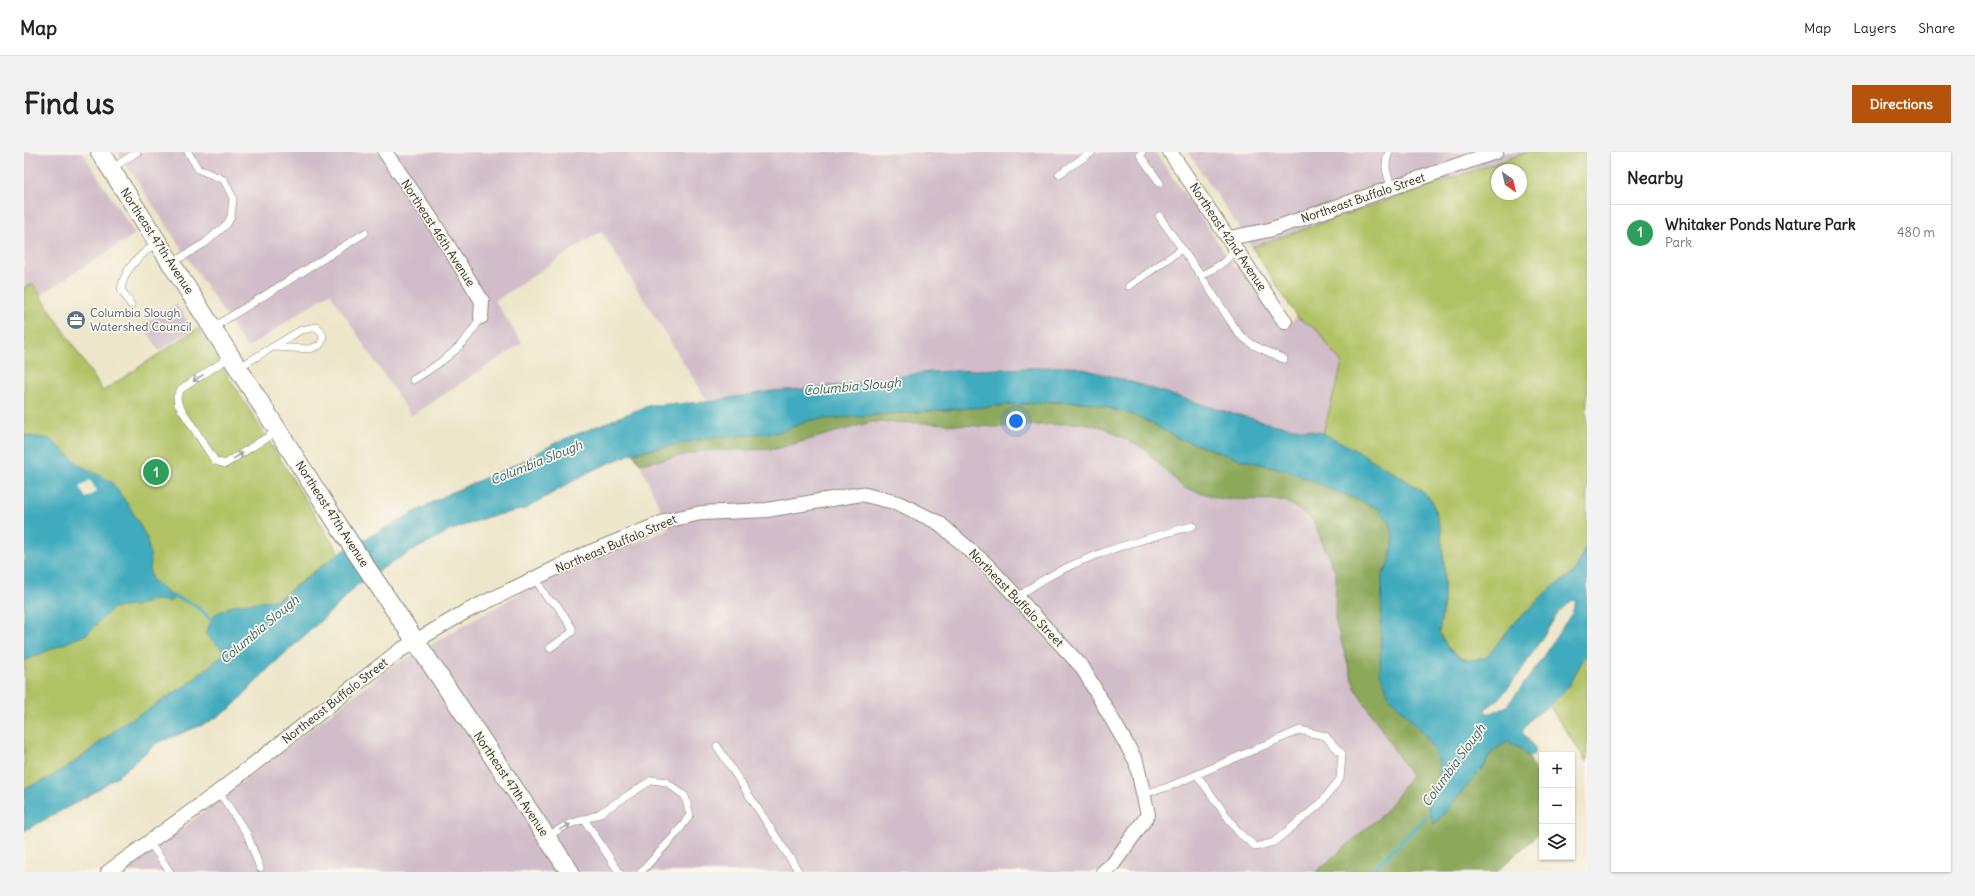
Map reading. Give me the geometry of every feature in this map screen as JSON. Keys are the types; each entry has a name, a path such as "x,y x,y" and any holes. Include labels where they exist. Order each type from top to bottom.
{"street":[{"name":"Northeast 47th Avenue","path":"100,152 344,534 570,872"},
{"name":"Northeast 46th Avenue","path":"385,152 432,220 482,302 481,317"},
{"name":"Northeast 42nd Avenue","path":"1170,152 1285,322"},
{"name":"Northeast Buffalo Street","path":"1231,242 1496,152"},
{"name":"Northeast Buffalo Street","path":"108,872 219,792 414,640 459,614 581,556 669,520 686,515 715,511 750,512 767,510 861,494 898,503 939,523 986,565 1082,666 1136,761 1148,815 1112,864 1103,872"}],"lane":[{"path":"110,169 137,152"},
{"path":"171,264 205,243 227,224 231,217 233,198 224,180 198,169 188,152"},
{"path":"1059,174 1092,152"},
{"path":"1141,152 1140,155 1160,183"},
{"path":"1389,152 1386,160 1386,171 1392,188"},
{"path":"1159,216 1239,334 1253,345 1284,359"},
{"path":"212,328 365,233"},
{"path":"132,305 121,289 123,280 128,267 156,241"},
{"path":"1201,276 1228,258 1232,253 1231,242"},
{"path":"1129,286 1182,249"},
{"path":"413,380 439,365 461,346 473,333 481,317"},
{"path":"273,347 310,349 320,345 323,340 322,333 317,327 302,330 273,347 234,362 180,389 177,397 178,404 215,461 225,464 278,430"},
{"path":"1017,598 1029,588 1082,561 1132,542 1193,526"},
{"path":"535,578 547,598 557,605 572,628 572,632 550,648"},
{"path":"1143,794 1168,787 1300,730 1325,736 1342,754 1340,779 1320,804 1274,842 1256,847 1239,833 1197,775"},
{"path":"717,746 799,872"},
{"path":"546,837 567,825 597,814 652,780 666,782 685,796 690,815 641,872"},
{"path":"219,792 247,834 260,868"},
{"path":"584,819 619,872"},
{"path":"150,843 170,872"}],"shaded area":[{"path":"24,152 82,152 135,234 40,295 33,284 24,288"},
{"path":"118,152 1155,152 1235,267 1245,261 1288,324 1297,317 1317,330 1342,364 1323,433 1271,424 1217,409 1125,380 1072,366 929,372 818,388 771,391 708,402 601,231 495,301 522,343 411,416 330,293 247,348"},
{"path":"1188,152 1528,152 1491,164 1252,247"},
{"path":"176,304 193,329 159,351 143,325"},
{"path":"871,422 931,423 994,427 1082,423 1105,428 1144,449 1184,488 1223,499 1284,500 1312,519 1336,573 1335,620 1355,688 1411,776 1384,813 1316,872 125,872 390,668 528,589 669,529 640,464 704,451 776,449"}],"green space":[{"path":"1528,152 1587,152 1587,544 1575,572 1554,586 1513,624 1486,658 1469,660 1461,658 1448,648 1439,632 1444,602 1444,566 1441,531 1432,500 1394,472 1323,433 1342,364 1317,330 1297,317 1252,247 1491,165 1491,200 1527,200 1527,164 1493,164"},
{"path":"33,284 103,391 198,328 339,553 254,617 225,653 188,684 124,723 79,759 49,778 24,789 24,288"},
{"path":"1050,402 1088,402 1137,416 1178,438 1235,458 1286,470 1379,508 1390,523 1394,539 1390,561 1382,576 1389,696 1424,734 1439,761 1439,788 1428,804 1434,825 1485,765 1491,754 1508,742 1521,749 1526,754 1534,766 1539,779 1539,834 1496,872 1316,872 1384,813 1411,776 1355,688 1335,620 1336,573 1312,519 1284,500 1223,499 1184,488 1144,449 1105,428 1082,423 994,427 931,423 871,422 776,449 704,451 640,464 633,453 707,438 780,432 809,420"},
{"path":"1587,653 1587,762 1549,706 1567,688"}],"water":[{"path":"1072,366 1125,380 1217,409 1271,424 1323,433 1363,454 1419,489 1432,500 1441,531 1444,566 1444,602 1439,632 1448,648 1461,658 1469,660 1486,658 1513,624 1554,586 1575,572 1587,544 1587,653 1567,688 1549,706 1531,718 1522,732 1535,748 1534,754 1529,757 1520,748 1508,742 1497,749 1491,754 1485,765 1434,825 1428,804 1439,788 1439,761 1424,734 1389,696 1380,673 1382,576 1390,561 1394,539 1390,523 1379,509 1286,470 1235,458 1178,438 1137,416 1088,402 1050,402 810,420 780,432 707,438 633,453 589,472 525,509 488,517 449,531 396,560 358,584 338,605 270,667 230,709 207,723 157,743 119,775 90,795 24,831 24,789 49,778 79,759 124,723 188,684 225,653 205,633 215,614 234,605 279,599 339,553 448,494 517,464 557,442 650,405 708,402 771,391 818,388 929,372","holes":["1573,600 1576,601 1572,613 1532,673 1507,706 1491,713 1486,713 1485,709 1499,699 1519,674 1558,613"]},
{"path":"24,435 50,439 81,466 111,481 131,509 147,538 151,560 150,574 153,581 175,597 171,601 154,600 135,606 113,608 87,634 24,661"}],"pier":[{"path":"90,480 97,491 86,498 79,487"}],"waterway":[{"path":"175,597 195,605 214,622"},
{"name":"Columbia Slough","path":"1371,872 1434,809"}],"place":[{"name":"Columbia Slough Watershed Council","path":"76,320"},
{"name":"Whitaker Ponds Nature Park","path":"156,472"}]}
